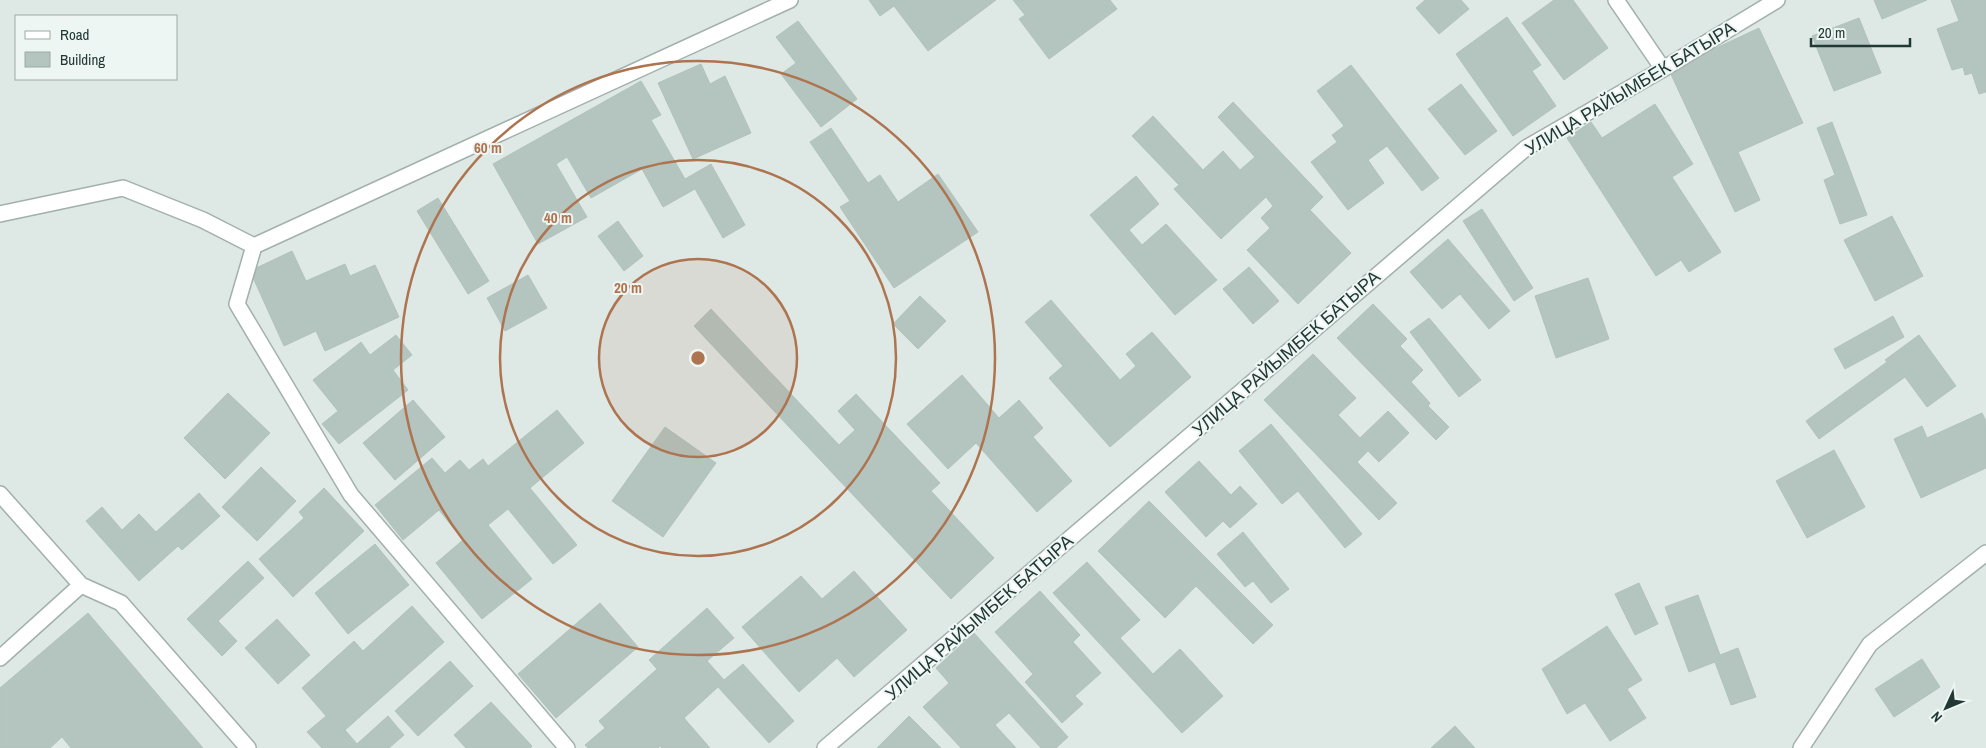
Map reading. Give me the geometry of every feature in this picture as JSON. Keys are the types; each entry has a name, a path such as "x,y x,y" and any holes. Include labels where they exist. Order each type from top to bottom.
{"street":[{"path":"567,748 351,495 237,304 254,246 773,4 790,0"},
{"path":"1616,0 1663,69"},
{"name":"УЛИЦА РАЙЫМБЕК БАТЫРА","path":"825,748 1526,148 1663,69 1777,0"},
{"path":"0,214 122,188 203,220 254,246"},
{"path":"0,494 80,585 121,603 248,748"},
{"path":"1801,748 1870,644 1986,553"},
{"path":"0,658 80,585"}],"building":[{"path":"869,0 996,0 928,51 894,6 880,16"},
{"path":"1013,0 1110,0 1117,9 1049,59 1019,19 1025,15"},
{"path":"1425,0 1461,0 1469,9 1439,34 1416,8"},
{"path":"1554,0 1573,0 1608,48 1564,80 1522,23"},
{"path":"1874,0 1927,0 1882,19"},
{"path":"1951,0 1986,0 1986,92 1979,94 1972,73 1965,75 1963,67 1952,70 1937,29 1959,21"},
{"path":"1507,17 1541,65 1532,71 1556,106 1513,136 1456,54"},
{"path":"1859,18 1881,73 1834,91 1812,36"},
{"path":"798,21 857,99 821,127 781,74 796,63 776,37"},
{"path":"1759,28 1803,123 1738,152 1760,200 1735,212 1669,70"},
{"path":"701,64 710,84 725,76 751,133 693,159 658,83"},
{"path":"1351,65 1439,178 1422,191 1387,146 1368,160 1384,183 1348,210 1311,162 1337,142 1332,135 1344,126 1317,91"},
{"path":"641,81 661,115 651,120 685,179 711,164 745,225 723,238 695,189 663,207 642,169 591,198 567,157 556,164 587,217 538,244 493,164"},
{"path":"1461,84 1497,131 1465,155 1428,109"},
{"path":"1233,102 1323,197 1310,210 1351,253 1298,304 1247,250 1270,228 1261,218 1273,206 1266,197 1221,239 1174,189 1179,185 1132,136 1153,116 1203,170 1223,151 1240,170 1255,157 1218,117"},
{"path":"1655,104 1693,164 1672,177 1721,252 1689,272 1681,260 1656,276 1567,138 1591,122 1602,138"},
{"path":"1832,122 1867,215 1840,224 1824,180 1835,175 1817,128"},
{"path":"831,128 868,183 880,175 898,202 938,174 978,232 894,288 840,207 850,201 810,142"},
{"path":"1136,176 1159,204 1129,230 1142,245 1166,224 1217,280 1175,315 1090,215"},
{"path":"438,198 489,281 468,294 417,211"},
{"path":"1482,209 1533,288 1514,301 1463,221"},
{"path":"1892,216 1923,276 1875,301 1844,240"},
{"path":"618,221 643,256 624,271 598,236"},
{"path":"1448,239 1510,311 1489,329 1460,294 1442,309 1410,272"},
{"path":"292,251 306,281 345,264 350,276 375,265 399,317 325,351 316,331 284,346 250,271"},
{"path":"1249,267 1279,301 1253,324 1223,289"},
{"path":"528,275 547,308 505,331 487,298"},
{"path":"1588,278 1609,339 1556,358 1535,296"},
{"path":"920,296 946,321 918,349 893,324"},
{"path":"1051,300 1120,380 1136,366 1126,354 1152,332 1191,377 1110,447 1049,378 1063,366 1025,322"},
{"path":"1373,304 1407,339 1400,346 1423,370 1411,382 1430,403 1428,406 1449,427 1436,440 1337,338"},
{"path":"711,309 839,445 855,430 838,411 856,394 940,483 931,491 994,558 951,599 694,326"},
{"path":"1893,316 1904,337 1845,369 1834,349"},
{"path":"1429,318 1481,380 1459,397 1410,332"},
{"path":"396,335 412,355 393,370 408,390 339,444 322,424 338,411 313,380 361,342 370,355"},
{"path":"1919,335 1956,386 1927,407 1905,377 1819,439 1806,421 1887,362 1885,360"},
{"path":"1313,354 1356,398 1338,415 1360,438 1388,411 1409,433 1379,462 1368,451 1357,462 1397,503 1379,520 1264,400"},
{"path":"962,375 999,418 1019,400 1043,428 1033,437 1072,481 1037,512 976,443 948,469 907,424"},
{"path":"228,393 270,433 225,479 184,438"},
{"path":"413,400 445,437 395,480 363,443"},
{"path":"557,410 584,443 530,488 577,545 553,564 508,509 488,525 532,579 482,619 436,563 463,540 439,510 403,540 375,505 432,458 445,473 460,460 469,470 483,459 488,466"},
{"path":"1982,413 1986,421 1986,468 1921,498 1894,439 1922,426 1927,438"},
{"path":"1271,424 1362,534 1345,548 1298,491 1282,504 1239,451"},
{"path":"665,427 716,463 663,537 612,501"},
{"path":"1834,450 1865,507 1807,538 1776,481"},
{"path":"1199,461 1231,495 1240,486 1257,504 1230,528 1223,521 1206,537 1165,492"},
{"path":"261,467 296,501 257,541 222,507"},
{"path":"324,488 364,531 293,597 259,559 304,518 299,512"},
{"path":"199,493 220,516 182,550 178,546 139,581 86,521 102,507 122,530 139,514 156,532"},
{"path":"1149,501 1273,625 1253,644 1196,586 1165,618 1098,551"},
{"path":"1243,532 1289,589 1271,603 1253,581 1245,587 1217,554"},
{"path":"375,544 409,585 348,634 315,593"},
{"path":"248,561 264,578 218,621 237,641 222,656 187,619"},
{"path":"1087,562 1140,620 1120,638 1153,674 1180,649 1223,696 1182,733 1053,593"},
{"path":"854,571 907,630 854,677 837,658 799,692 742,627 801,576 822,599"},
{"path":"1639,583 1658,624 1635,635 1615,594"},
{"path":"1040,591 1080,635 1073,642 1101,673 1075,696 1083,704 1062,723 1025,682 1033,674 995,632"},
{"path":"1698,595 1720,655 1738,648 1756,697 1731,705 1715,662 1689,672 1665,607"},
{"path":"600,603 638,647 556,718 518,674"},
{"path":"412,606 444,642 345,730 357,744 388,716 404,735 389,748 322,748 307,732 326,716 302,688 354,641 363,651"},
{"path":"707,608 734,638 707,661 724,680 743,664 794,721 769,743 718,687 684,718 710,748 662,748 660,746 658,748 588,748 585,745 605,728 599,721 657,669 649,660"},
{"path":"88,613 203,748 71,748 62,737 50,748 0,748 0,688"},
{"path":"277,619 310,655 278,684 245,648"},
{"path":"1607,626 1642,680 1627,689 1646,718 1610,741 1585,703 1567,714 1542,669"},
{"path":"974,633 1068,737 1056,748 1041,748 1009,713 995,725 1016,748 961,748 923,707 949,683 936,668"},
{"path":"1922,659 1940,687 1894,717 1875,689"},
{"path":"450,661 473,686 418,736 395,711"},
{"path":"491,702 532,746 530,748 466,748 454,735"},
{"path":"909,716 941,748 877,748"},
{"path":"1455,726 1475,748 1431,748"}]}
